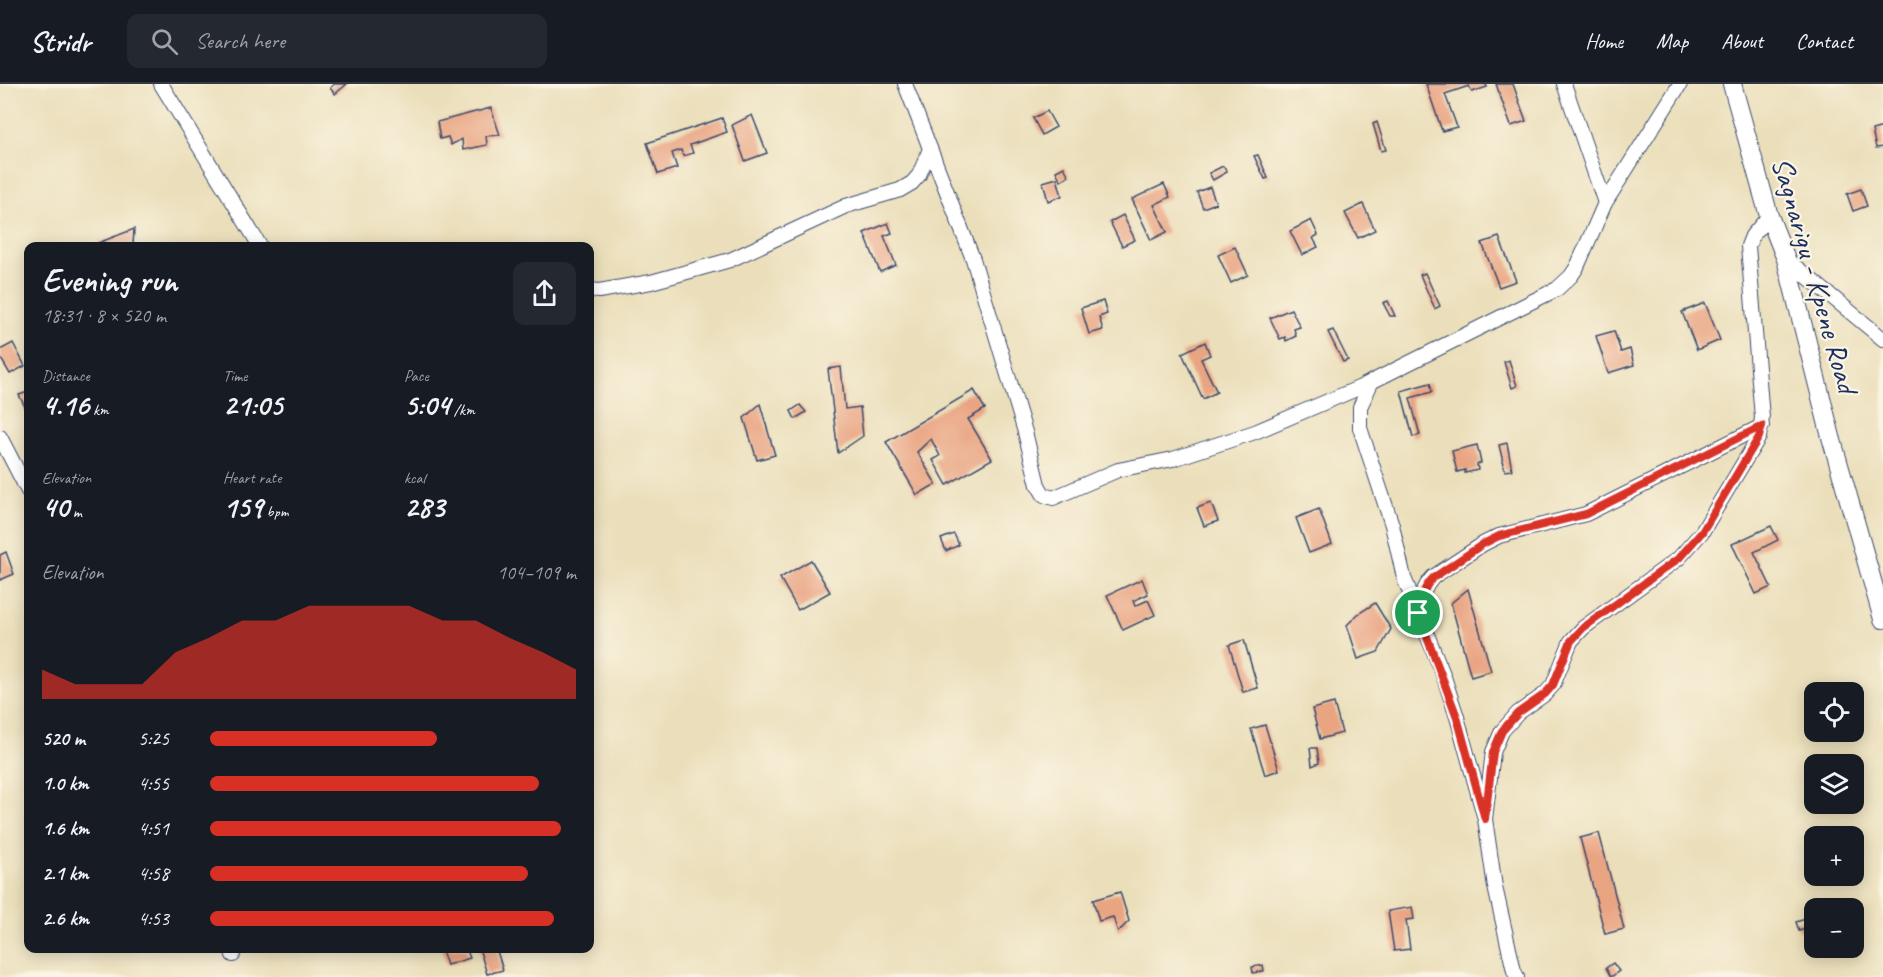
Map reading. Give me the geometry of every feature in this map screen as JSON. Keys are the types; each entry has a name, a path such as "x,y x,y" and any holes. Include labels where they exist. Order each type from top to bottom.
{"street":[{"path":"161,84 258,242"},
{"path":"905,84 973,259 1025,432 1038,485 1044,495 1053,498 1118,470 1173,459 1256,432 1372,381 1557,289 1577,267 1605,203 1680,84"},
{"path":"1564,84 1605,203"},
{"name":"Sagnarigu - Kpene Road","path":"1732,84 1769,216 1786,259 1831,437 1883,619"},
{"path":"594,290 651,282 730,260 846,206 900,190 912,183 919,175 930,149"},
{"path":"1485,819 1493,752 1502,731 1518,713 1545,694 1553,685 1571,641 1583,628 1679,558 1691,546 1702,532 1759,437 1762,426 1748,246 1752,236 1769,216"},
{"path":"1786,259 1883,339"},
{"path":"1372,381 1360,407 1359,428 1392,525 1404,578 1457,717 1485,819 1495,887 1514,975"},
{"path":"1418,613 1421,596 1427,584 1483,544 1499,536 1586,514 1762,426"},
{"path":"0,437 24,483"}],"building":[{"path":"334,84 347,84 335,94 330,88"},
{"path":"1426,84 1486,84 1487,87 1472,92 1469,86 1445,94 1457,127 1442,131"},
{"path":"1496,84 1513,84 1526,121 1511,126"},
{"path":"491,108 500,135 486,136 487,145 463,150 462,139 451,145 448,137 440,139 437,122"},
{"path":"1047,111 1056,127 1042,135 1033,118"},
{"path":"752,115 767,153 745,161 732,125"},
{"path":"722,118 727,132 690,145 693,153 683,156 681,150 672,153 677,168 658,174 647,143"},
{"path":"1377,122 1386,150 1381,151 1373,124"},
{"path":"1883,127 1883,147 1876,148 1872,130"},
{"path":"1258,155 1268,178 1265,179 1254,156"},
{"path":"1223,166 1227,172 1213,180 1209,173"},
{"path":"1064,167 1069,176 1061,181 1056,171"},
{"path":"1057,178 1062,196 1048,201 1043,182"},
{"path":"1164,184 1170,197 1154,205 1167,232 1151,240 1132,199"},
{"path":"1210,187 1216,203 1203,208 1197,192"},
{"path":"1861,189 1867,206 1853,211 1847,194"},
{"path":"1363,204 1375,230 1358,238 1345,213"},
{"path":"1123,215 1135,240 1122,246 1110,222"},
{"path":"1311,220 1318,235 1313,238 1318,247 1302,255 1290,231"},
{"path":"888,223 892,233 884,236 896,265 880,272 864,233"},
{"path":"134,229 133,242 101,242"},
{"path":"1499,237 1516,281 1499,287 1482,243"},
{"path":"1235,247 1248,275 1231,283 1218,255"},
{"path":"1425,273 1440,306 1435,309 1420,275"},
{"path":"1103,301 1107,314 1099,317 1103,330 1089,334 1081,308"},
{"path":"1388,301 1395,316 1390,316 1383,303"},
{"path":"1705,303 1720,340 1697,350 1682,312"},
{"path":"1291,309 1300,327 1294,329 1296,336 1286,341 1285,337 1280,339 1270,318"},
{"path":"1333,330 1348,360 1343,362 1328,332"},
{"path":"1614,331 1621,352 1630,349 1634,365 1608,373 1596,336"},
{"path":"1205,342 1210,355 1201,359 1217,392 1203,399 1182,353"},
{"path":"13,343 24,367 10,374 0,357 0,350"},
{"path":"1509,360 1517,386 1512,388 1504,362"},
{"path":"841,367 845,409 860,407 863,436 838,453 828,369"},
{"path":"1430,383 1432,392 1410,398 1420,435 1413,437 1401,391"},
{"path":"974,390 985,409 968,419 992,459 947,485 933,460 940,456 931,439 917,452 936,484 917,495 886,442"},
{"path":"24,393 24,405 19,395"},
{"path":"760,404 775,455 757,460 744,418"},
{"path":"800,405 806,412 795,419 791,411"},
{"path":"1507,443 1512,470 1505,471 1499,445"},
{"path":"1477,445 1481,463 1477,464 1478,470 1457,472 1452,451"},
{"path":"1211,503 1218,521 1204,526 1197,508"},
{"path":"1319,509 1332,544 1309,553 1296,518"},
{"path":"1771,526 1778,540 1754,552 1771,587 1756,594 1732,544"},
{"path":"954,534 959,545 946,551 941,539"},
{"path":"6,552 14,574 0,580 0,555"},
{"path":"811,560 830,592 798,610 780,578"},
{"path":"1142,579 1148,594 1133,601 1135,606 1148,600 1155,615 1123,630 1107,595"},
{"path":"1468,589 1491,671 1471,677 1451,603"},
{"path":"1375,603 1391,629 1378,652 1358,659 1347,625 1358,614"},
{"path":"1244,640 1258,688 1243,692 1229,645"},
{"path":"1334,703 1342,733 1320,739 1312,709"},
{"path":"1265,725 1279,770 1265,775 1251,729"},
{"path":"1310,748 1317,748 1319,763 1312,766"},
{"path":"1599,833 1624,929 1605,934 1580,838"},
{"path":"1120,892 1129,921 1118,932 1113,917 1099,921 1093,900"},
{"path":"1412,907 1414,919 1406,920 1410,949 1394,951 1388,911"},
{"path":"1804,919 1804,929 1799,931 1796,922"},
{"path":"443,953 468,953 470,958 447,965"},
{"path":"481,953 498,953 503,970 487,974"},
{"path":"1613,963 1619,971 1611,977 1606,968"},
{"path":"1263,965 1264,971 1253,973 1252,967"}],"route":[{"path":"1762,426 1759,437 1702,532 1691,546 1679,558 1583,628 1571,641 1553,685 1545,694 1518,713 1502,731 1493,752 1485,819 1457,717 1443,674 1418,613 1421,596 1427,584 1483,544 1499,536 1586,514 1762,426"}]}
